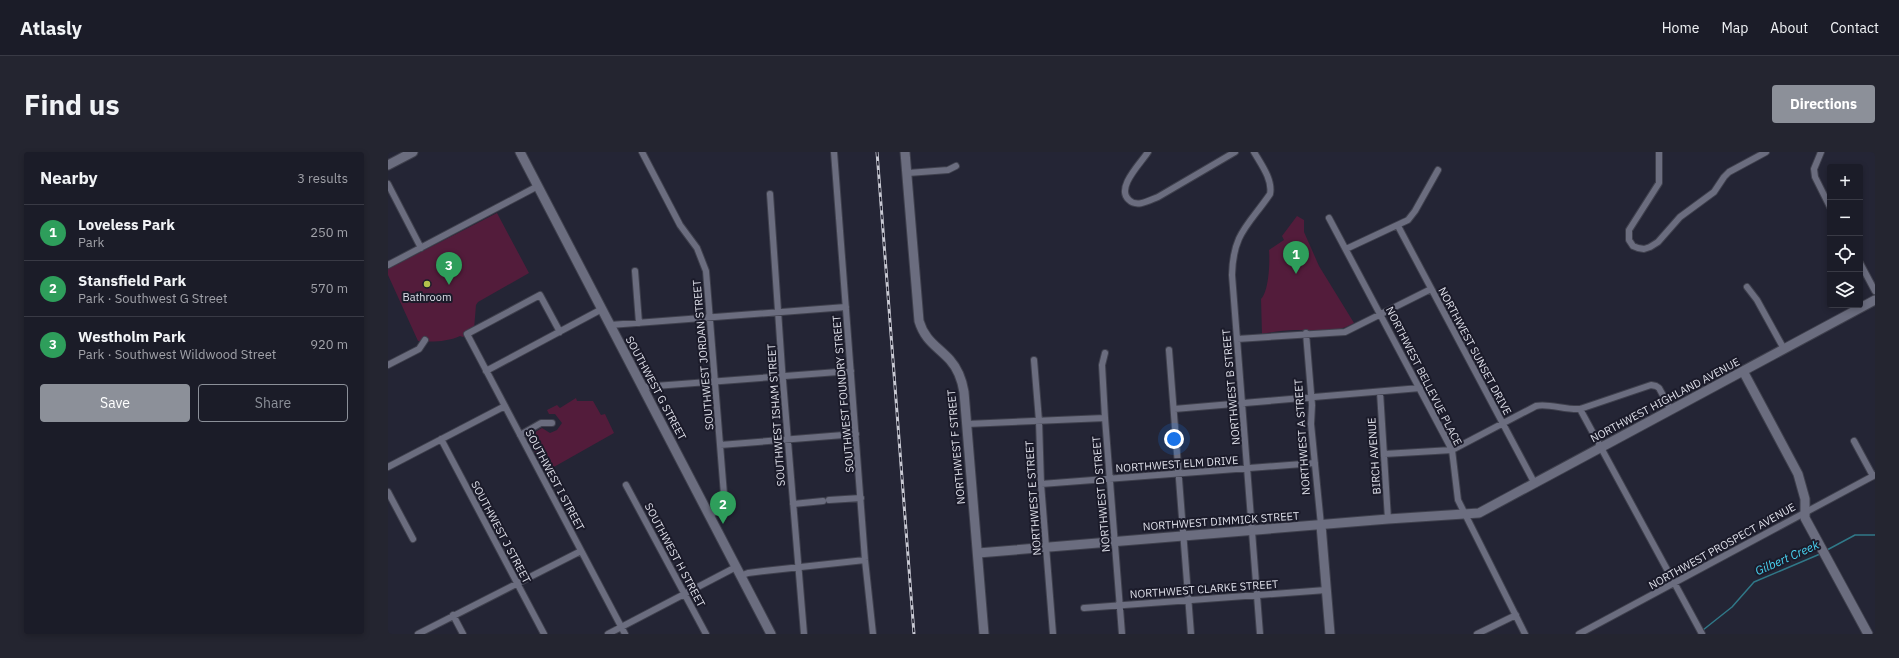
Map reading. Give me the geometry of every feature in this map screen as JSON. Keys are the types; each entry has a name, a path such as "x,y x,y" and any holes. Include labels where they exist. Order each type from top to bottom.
{"main road":[{"path":"388,165 413,152"},
{"name":"SOUTHWEST G STREET","path":"520,152 771,634"},
{"name":"NORTHWEST F STREET","path":"905,152 908,173 919,321 928,340 949,360 960,377 964,392 984,634"},
{"name":"NORTHWEST HIGHLAND AVENUE","path":"1465,514 1484,512 1875,300"},
{"path":"1743,371 1798,474 1805,499 1803,513 1868,634"},
{"name":"NORTHWEST DIMMICK STREET","path":"978,553 1465,514"},
{"name":"NORTHWEST A STREET","path":"1321,525 1330,634"}],"street":[{"name":"SOUTHWEST JORDAN STREET","path":"642,152 680,225 697,248 706,271 725,507 709,515"},
{"name":"SOUTHWEST FOUNDRY STREET","path":"834,152 865,560 873,634"},
{"path":"1148,152 1126,184 1125,194 1130,201 1134,203 1146,202 1158,197 1235,152"},
{"name":"NORTHWEST B STREET","path":"1254,152 1266,173 1271,189 1270,194 1239,237 1234,251 1232,275 1260,634"},
{"path":"1659,152 1659,183 1629,230 1629,240 1633,246 1638,248 1644,249 1658,242 1680,218 1714,192 1729,172 1766,152"},
{"path":"1821,152 1814,169 1815,177 1827,201"},
{"path":"908,173 948,170 956,166"},
{"path":"1346,249 1398,226 1412,216 1438,170"},
{"path":"388,184 421,248"},
{"path":"388,265 538,186"},
{"name":"SOUTHWEST ISHAM STREET","path":"770,194 804,634"},
{"name":"NORTHWEST BELLEVUE PLACE","path":"1329,218 1452,450 1458,500 1525,634"},
{"name":"NORTHWEST SUNSET DRIVE","path":"1398,226 1535,484"},
{"path":"1863,269 1875,291"},
{"path":"635,271 639,323"},
{"path":"1747,287 1757,300 1784,349"},
{"path":"1237,339 1306,333 1345,332 1431,290"},
{"name":"SOUTHWEST I STREET","path":"560,332 540,295 467,334 625,634"},
{"path":"610,325 846,307"},
{"path":"486,371 602,309"},
{"name":"NORTHWEST A STREET","path":"1306,333 1311,398 1311,424 1321,525"},
{"path":"388,365 419,349 425,340"},
{"path":"1169,350 1191,634"},
{"name":"NORTHWEST D STREET","path":"1105,353 1102,365 1105,418 1122,634"},
{"name":"NORTHWEST E STREET","path":"1034,360 1039,421 1041,484 1053,634"},
{"path":"642,387 851,371"},
{"path":"1384,454 1452,450 1539,405 1564,410 1580,409 1654,385 1658,388 1671,410"},
{"path":"1174,410 1420,388"},
{"name":"BIRCH AVENUE","path":"1380,392 1388,519"},
{"path":"388,467 505,406"},
{"path":"1580,409 1702,634"},
{"path":"967,424 1105,418"},
{"path":"520,435 541,423 552,423"},
{"path":"720,445 856,434"},
{"name":"SOUTHWEST J STREET","path":"441,440 544,634"},
{"path":"1854,440 1874,475"},
{"name":"NORTHWEST ELM DRIVE","path":"1041,484 1315,463"},
{"name":"NORTHWEST PROSPECT AVENUE","path":"1579,634 1874,475"},
{"name":"SOUTHWEST H STREET","path":"626,485 706,634"},
{"path":"388,492 413,539"},
{"path":"793,504 861,498"},
{"path":"418,634 581,551"},
{"path":"740,576 748,573 865,560"},
{"path":"608,634 736,567"},
{"name":"NORTHWEST CLARKE STREET","path":"1084,608 1326,590"},
{"path":"453,615 463,634"},
{"path":"1477,634 1516,615"}],"shaded area":[{"path":"497,213 529,273 478,302 476,305 474,329 463,337 460,336 439,341 418,341 388,275 388,269"},
{"path":"1297,216 1304,220 1304,232 1319,266 1354,323 1332,331 1292,330 1262,334 1261,299 1266,290 1269,269 1269,250 1284,240 1282,236"},
{"path":"576,398 577,401 593,401 601,415 605,414 614,433 545,472 527,437 542,428 550,433 557,430 562,423 555,414 549,414 547,410 557,405 560,408"}],"waterway":[{"name":"Gilbert Creek","path":"1827,550 1855,535 1875,535"},
{"name":"Gilbert Creek","path":"1703,630 1732,607 1754,582 1820,554"}],"railway":[{"path":"877,152 914,634"}],"place":[{"name":"Loveless Park","path":"1296,274"},
{"name":"Bathroom","path":"427,284"},
{"name":"Westholm Park","path":"449,285"},
{"name":"Stansfield Park","path":"723,524"}]}
